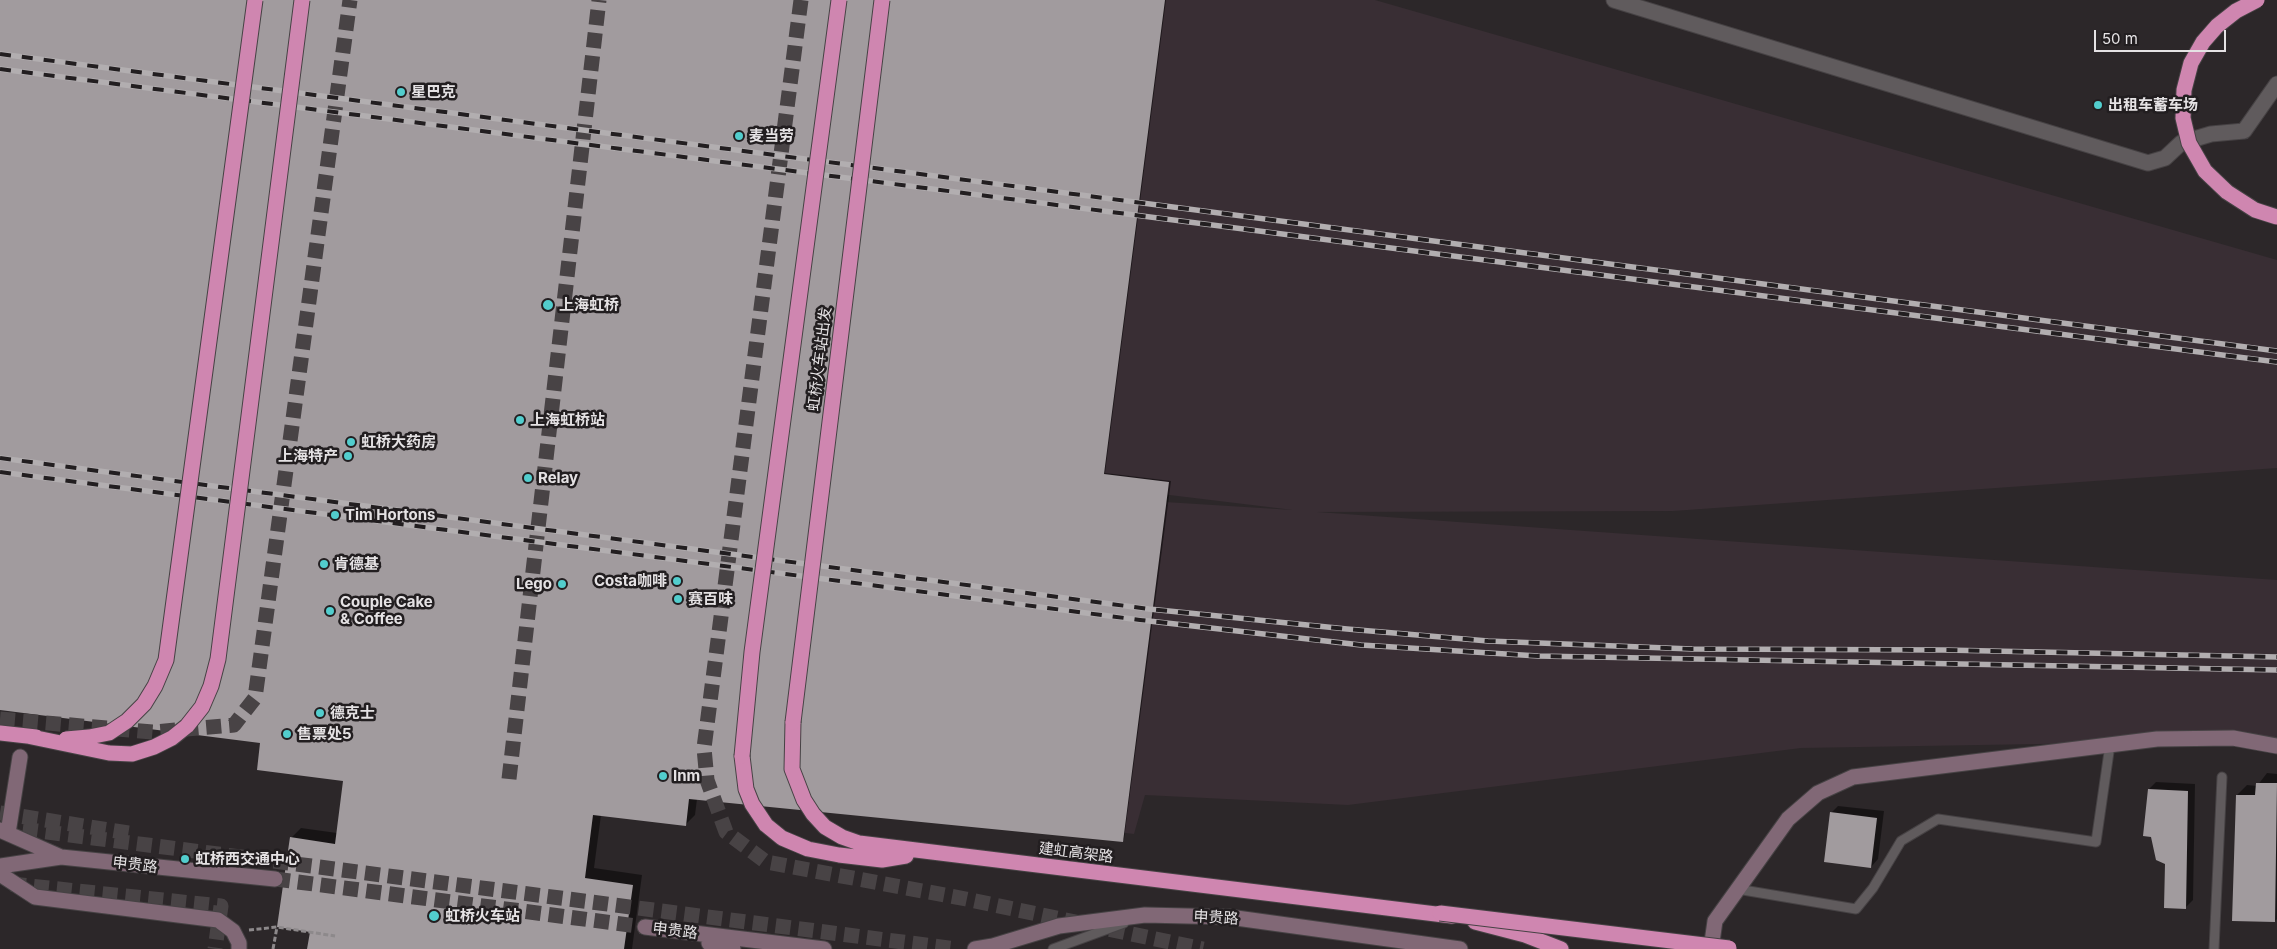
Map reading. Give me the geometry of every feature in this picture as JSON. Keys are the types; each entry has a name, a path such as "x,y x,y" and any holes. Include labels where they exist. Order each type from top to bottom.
{"highway":[{"path":"0,733 65,739 89,738 109,732 127,721 144,704 156,686 166,660 255,0"},
{"path":"27,736 92,750 132,754 154,747 172,738 187,726 202,707 212,686 219,650 302,0"},
{"path":"839,0 752,652 743,739 743,772 752,804 758,816 782,838 808,849 882,860 922,853"},
{"name":"虹桥火车站出发","path":"793,722 882,0"},
{"path":"2257,0 2236,11 2217,26 2203,42 2191,64 2184,90 2183,118 2189,143 2205,171 2227,192 2255,210 2277,217"},
{"name":"建虹高架路","path":"793,722 792,769 804,800 825,827 859,843 922,853 1440,913"},
{"path":"1440,913 1525,935 1562,949"},
{"path":"1440,913 1737,949"}],"street":[{"path":"1614,0 2148,163 2165,158 2181,143 2211,134 2244,131 2277,84"},
{"path":"1711,949 1715,921 1788,819 1818,793 1853,777 2157,739 2233,738 2277,746"},
{"path":"4,831 20,757"},
{"name":"申贵路","path":"4,831 61,857 275,880"},
{"path":"0,866 61,857"},
{"path":"0,874 35,897 218,920 233,931 239,943 239,949"},
{"name":"申贵路","path":"975,949 993,946 1059,926 1145,915 1228,917 1460,949"},
{"name":"申贵路","path":"733,949 645,927 824,949"}],"lane":[{"path":"1737,889 1856,909 1873,888 1901,842 1938,819 2096,842 2110,745"},
{"path":"2214,949 2222,777"},
{"path":"1053,949 1145,915"}],"path":[{"path":"233,931 277,927 335,936"},
{"path":"274,949 277,927"}],"shaded area":[{"path":"0,0 1375,0 2277,260 2277,468 1673,511 1317,512 2277,580 2277,740 1801,748 1348,805 1145,795 1134,834 0,697 1165,502 1293,510 0,353"}],"building":[{"path":"0,0 1165,0 1104,474 1169,482 1123,842 689,799 686,826 593,815 585,878 633,885 624,949 307,949 310,932 277,927 290,837 335,844 343,781 257,770 260,743 0,710"},
{"path":"2256,783 2277,783 2275,922 2232,921 2236,795 2255,795"},
{"path":"2148,789 2188,791 2186,909 2164,908 2165,864 2156,860 2151,837 2143,836"},
{"path":"1830,812 1877,818 1871,868 1824,862"}],"tunnel":[{"path":"0,719 153,732 234,725 255,698 350,0"},
{"path":"509,779 599,0"},
{"path":"801,0 704,748 707,780 726,832 766,862 966,899 1203,949"},
{"path":"0,813 136,834"},
{"path":"0,826 957,949"},
{"path":"275,879 645,927"},
{"path":"11,884 221,906 215,949"}],"railway":[{"path":"0,54 2277,351"},
{"path":"0,69 2277,362"},
{"path":"0,458 1149,609 1347,629 1488,641 1692,649 1944,650 2277,657"},
{"path":"0,472 1140,620 1361,645 1538,656 2277,670"}],"place":[{"name":"星巴克","path":"401,92"},
{"name":"出租车蓄车场","path":"2098,105"},
{"name":"麦当劳","path":"739,136"},
{"name":"上海虹桥","path":"548,305"},
{"name":"上海虹桥站","path":"520,420"},
{"name":"虹桥大药房","path":"351,442"},
{"name":"上海特产","path":"348,456"},
{"name":"Relay","path":"528,478"},
{"name":"Tim Hortons","path":"335,515"},
{"name":"肯德基","path":"324,564"},
{"name":"Costa咖啡","path":"677,581"},
{"name":"Lego","path":"562,584"},
{"name":"赛百味","path":"678,599"},
{"name":"Couple Cake & Coffee","path":"330,611"},
{"name":"德克士","path":"320,713"},
{"name":"售票处5","path":"287,734"},
{"name":"Inm","path":"663,776"},
{"name":"虹桥西交通中心","path":"185,859"},
{"name":"虹桥火车站","path":"434,916"}]}
